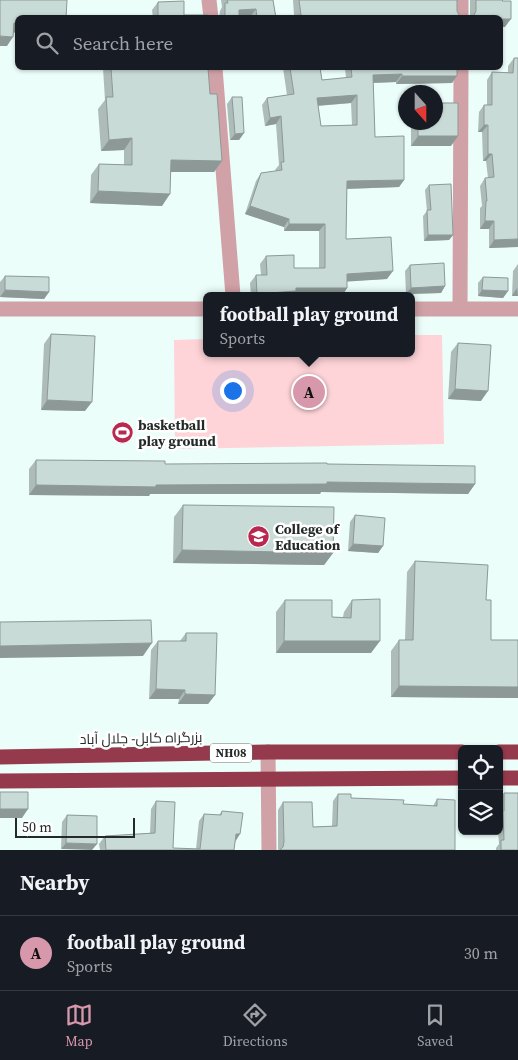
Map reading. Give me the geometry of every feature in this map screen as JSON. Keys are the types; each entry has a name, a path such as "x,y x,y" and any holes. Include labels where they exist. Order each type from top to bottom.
{"highway":[{"name":"بزرگراه کابل- جلال آباد","path":"0,757 268,752 458,752"},
{"path":"503,752 518,752"},
{"name":"NH08","path":"0,781 458,778"},
{"path":"503,778 518,778"}],"street":[{"path":"209,0 211,15"},
{"path":"461,0 461,15"},
{"path":"214,70 232,292"},
{"path":"460,309 461,70"},
{"path":"0,308 203,309"},
{"path":"415,309 518,309"},
{"path":"268,752 269,850"}],"shaded area":[{"path":"415,335 442,335 444,444 175,449 174,340 203,339 203,357 415,357"}],"building":[{"path":"0,0 67,0 66,15 15,15 13,37 0,36"},
{"path":"227,0 273,0 276,15 257,15 256,9 239,10 239,15 224,15 225,3 228,3"},
{"path":"299,0 457,0 459,15 301,15"},
{"path":"476,0 511,1 511,19 503,19 503,15 474,15"},
{"path":"184,1 184,15 158,15 158,2"},
{"path":"514,58 518,58 518,239 494,240 494,221 485,221 487,201 485,178 494,177 492,154 488,154 488,125 484,125 484,105 492,105 492,72 513,73"},
{"path":"111,70 208,70 210,94 217,94 222,161 171,160 170,194 98,191 99,164 132,165 132,138 109,140 106,97 113,97"},
{"path":"290,70 320,70 322,80 352,77 351,70 457,70 457,76 373,75 375,137 404,136 404,180 347,181 346,239 391,237 393,271 347,274 347,288 296,288 296,291 257,292 256,275 267,275 266,256 294,255 294,268 325,268 325,224 289,224 289,219 250,206 261,173 282,170 281,162 284,162 281,116 270,118 267,98 294,94","holes":["357,95 357,125 321,126 317,98"]},
{"path":"232,97 242,97 244,133 235,134"},
{"path":"443,103 458,103 458,136 418,136 418,130 443,130"},
{"path":"451,184 453,235 428,235 427,210 431,210 429,185"},
{"path":"444,263 445,286 411,288 410,265"},
{"path":"5,276 49,277 49,292 5,290"},
{"path":"483,277 508,278 508,291 482,290"},
{"path":"51,334 95,336 92,402 47,400"},
{"path":"458,343 491,345 488,391 455,389"},
{"path":"36,460 165,461 165,464 327,463 475,466 475,484 327,482 327,484 156,485 156,487 36,485"},
{"path":"183,505 334,507 333,553 182,550"},
{"path":"355,515 385,518 383,546 353,544"},
{"path":"415,561 488,565 486,600 491,600 491,640 518,640 518,687 399,686 399,640 413,640"},
{"path":"380,599 380,641 284,641 285,600 332,600 332,617 351,618 352,600"},
{"path":"151,620 152,643 0,646 0,622"},
{"path":"186,633 217,633 215,695 185,694 185,690 156,689 158,641 186,641"},
{"path":"0,792 28,792 28,809 0,809"},
{"path":"504,793 518,793 518,850 501,850 501,840 504,840"},
{"path":"338,794 351,794 351,798 404,800 403,804 437,806 437,799 455,800 455,850 280,850 284,842 283,802 312,802 313,827 337,826"},
{"path":"156,801 175,802 173,848 200,849 204,814 221,815 222,811 243,813 240,834 236,834 234,850 106,850 105,836 155,833"},
{"path":"67,815 97,816 97,844 66,843"}],"place":[{"name":"football play ground","path":"309,392"},
{"name":"basketball play ground","path":"122,433"},
{"name":"College of Education","path":"259,537"}]}
